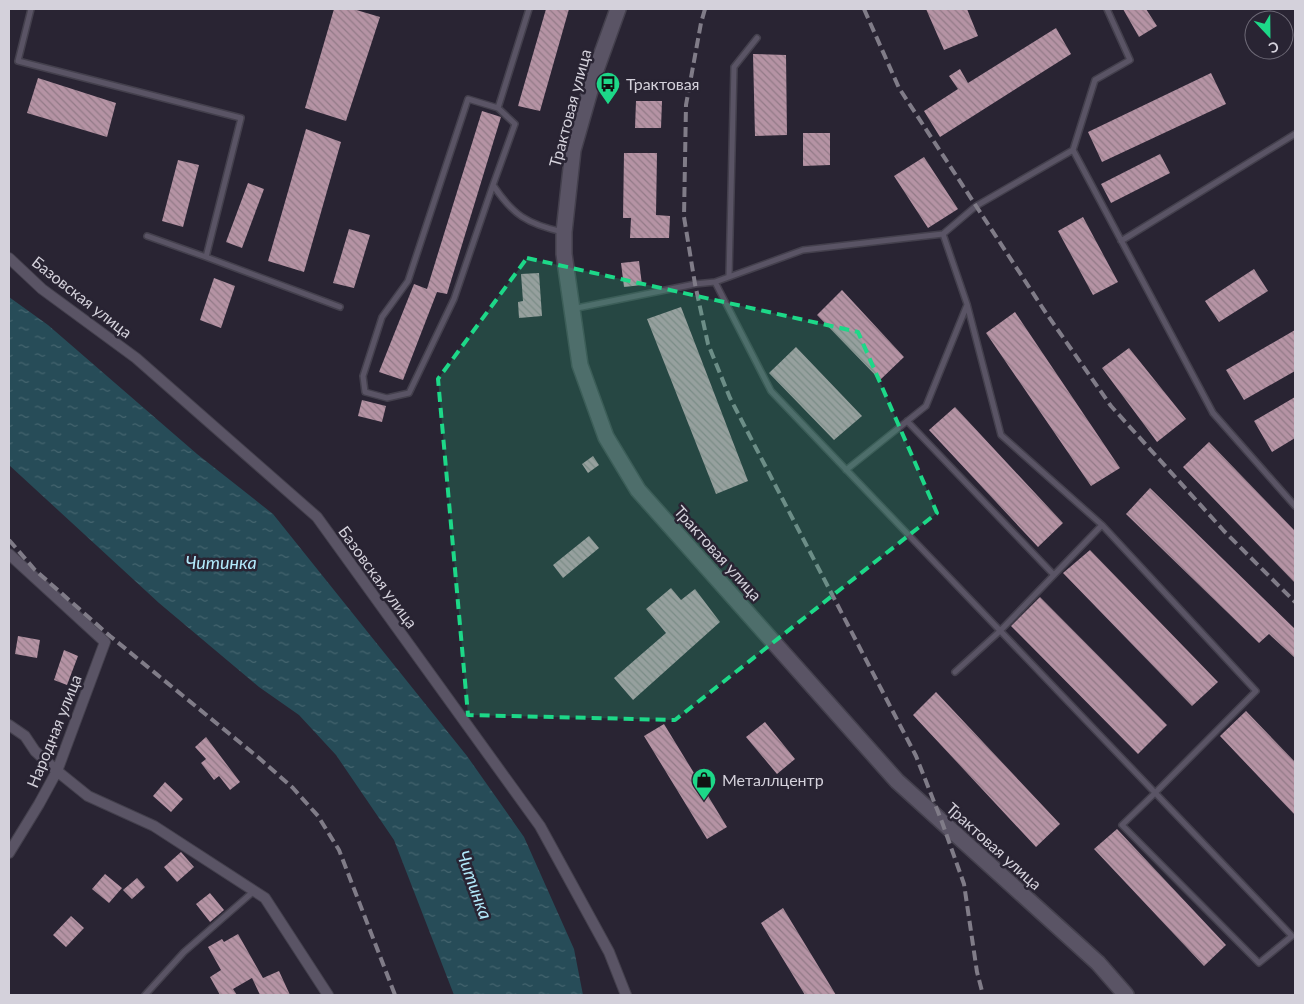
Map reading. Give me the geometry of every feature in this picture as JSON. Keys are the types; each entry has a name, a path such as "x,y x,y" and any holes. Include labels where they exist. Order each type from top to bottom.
{"main road":[{"name":"Трактовая улица","path":"618,9 596,70 573,150 564,232 564,254 580,365 606,437 638,490 897,781 1098,963 1126,995"}],"street":[{"name":"Базовская улица","path":"9,258 42,289 136,358 317,517 540,826 610,952 626,995"},
{"name":"Народная улица","path":"9,554 105,642 57,771 9,853"},
{"path":"9,725 25,736 35,751 88,796 154,826 265,898 328,995"}],"lane":[{"path":"31,9 18,60 241,118 206,257"},
{"path":"498,108 529,9"},
{"path":"572,309 695,284 715,282 803,250 943,234 976,206 1073,150 1095,80 1130,60 1107,9"},
{"path":"728,277 734,67 758,38"},
{"path":"468,99 498,108 515,124 454,299 409,393 387,398 365,392 363,376 382,316 408,280 468,99"},
{"path":"1121,241 1295,134"},
{"path":"1073,150 1213,413 1295,506"},
{"path":"493,185 505,203 523,219 564,232"},
{"path":"715,282 771,391 846,470 1155,793 1292,936 1259,962 1122,824 1155,793 1256,691 1102,525 1001,435 967,304 943,234"},
{"path":"147,236 340,307"},
{"path":"846,470 926,406 967,304"},
{"path":"907,421 1054,575"},
{"path":"955,672 1000,631 1102,525"},
{"path":"145,995 184,952 254,891"}],"highlighted area":[{"path":"527,258 858,332 937,513 675,720 468,715 438,379"}],"water":[{"name":"Читинка","path":"9,297 48,325 197,454 273,514 467,756 524,837 574,949 583,995 454,995 394,840 336,755 299,715 259,687 159,603 9,465"}],"building":[{"path":"334,9 353,9 380,17 346,121 305,108"},
{"path":"546,9 569,9 540,111 518,106"},
{"path":"926,9 967,9 978,36 944,50"},
{"path":"1123,9 1146,9 1157,26 1139,37"},
{"path":"1056,28 1071,54 940,137 924,111 958,89 949,76 960,69 968,83"},
{"path":"753,54 786,55 787,135 755,136"},
{"path":"1211,73 1226,104 1102,162 1088,132"},
{"path":"38,78 116,103 107,137 27,113"},
{"path":"636,101 662,101 661,128 635,128"},
{"path":"482,111 501,117 447,294 437,292 403,380 379,372 414,284 427,289"},
{"path":"306,129 341,142 304,272 268,261"},
{"path":"803,133 830,133 830,165 803,166"},
{"path":"624,153 657,153 656,215 670,216 669,238 630,238 631,218 623,218"},
{"path":"1160,154 1170,173 1111,203 1101,184"},
{"path":"924,157 958,209 928,228 894,176"},
{"path":"178,160 199,165 183,227 162,221"},
{"path":"248,183 264,189 242,248 226,242"},
{"path":"1083,217 1118,282 1093,295 1058,231"},
{"path":"349,229 370,235 354,288 333,283"},
{"path":"639,261 642,285 624,287 621,263"},
{"path":"1254,269 1268,291 1219,322 1205,301"},
{"path":"539,273 542,316 519,318 518,302 523,301 521,274"},
{"path":"214,278 235,286 221,328 200,320"},
{"path":"842,290 904,357 880,380 817,315"},
{"path":"681,307 748,481 716,494 647,319"},
{"path":"1015,312 1120,468 1091,486 986,333"},
{"path":"1295,330 1295,371 1244,400 1226,370"},
{"path":"796,347 862,416 834,440 769,373"},
{"path":"1129,348 1186,419 1157,442 1102,368"},
{"path":"1295,397 1295,438 1272,452 1254,421"},
{"path":"362,400 386,406 382,422 358,416"},
{"path":"955,407 1063,523 1038,547 929,430"},
{"path":"1209,442 1295,531 1295,583 1183,467"},
{"path":"593,456 599,465 588,473 582,464"},
{"path":"1150,488 1295,629 1295,658 1269,634 1259,643 1126,514"},
{"path":"589,536 599,548 563,578 553,565"},
{"path":"1090,550 1218,682 1192,706 1063,573"},
{"path":"671,588 681,600 695,589 720,622 633,700 614,678 666,633 646,609"},
{"path":"1040,597 1167,725 1138,754 1011,626"},
{"path":"18,636 40,640 37,658 15,654"},
{"path":"64,650 78,656 67,685 54,680"},
{"path":"936,692 1060,824 1036,847 913,715"},
{"path":"1246,711 1295,762 1295,815 1220,736"},
{"path":"765,722 795,759 777,774 746,737"},
{"path":"664,724 727,827 707,839 644,736"},
{"path":"206,737 240,782 230,790 219,776 214,780 201,763 206,759 195,747"},
{"path":"165,782 183,799 171,812 153,796"},
{"path":"1117,829 1226,945 1204,966 1094,849"},
{"path":"181,852 194,867 177,882 164,867"},
{"path":"105,874 122,888 109,903 92,889"},
{"path":"137,878 145,887 132,899 123,890"},
{"path":"210,893 224,910 210,922 196,904"},
{"path":"783,908 836,995 805,995 761,923"},
{"path":"71,916 84,928 66,947 53,935"},
{"path":"238,934 263,978 279,971 290,995 260,995 252,978 233,989 237,995 220,995 210,977 221,970 208,947 222,939 224,942"}],"railway":[{"path":"705,9 686,105 684,217 695,284 708,344 730,398 916,756 964,884 977,972 983,995"},
{"path":"864,9 899,88 1046,313 1111,406 1224,531 1295,602"},
{"path":"9,540 35,570 110,636 259,758 293,788 318,816 339,850 395,995"}],"place":[{"name":"Трактовая","path":"608,105"},
{"name":"Металлцентр","path":"704,801"}]}
